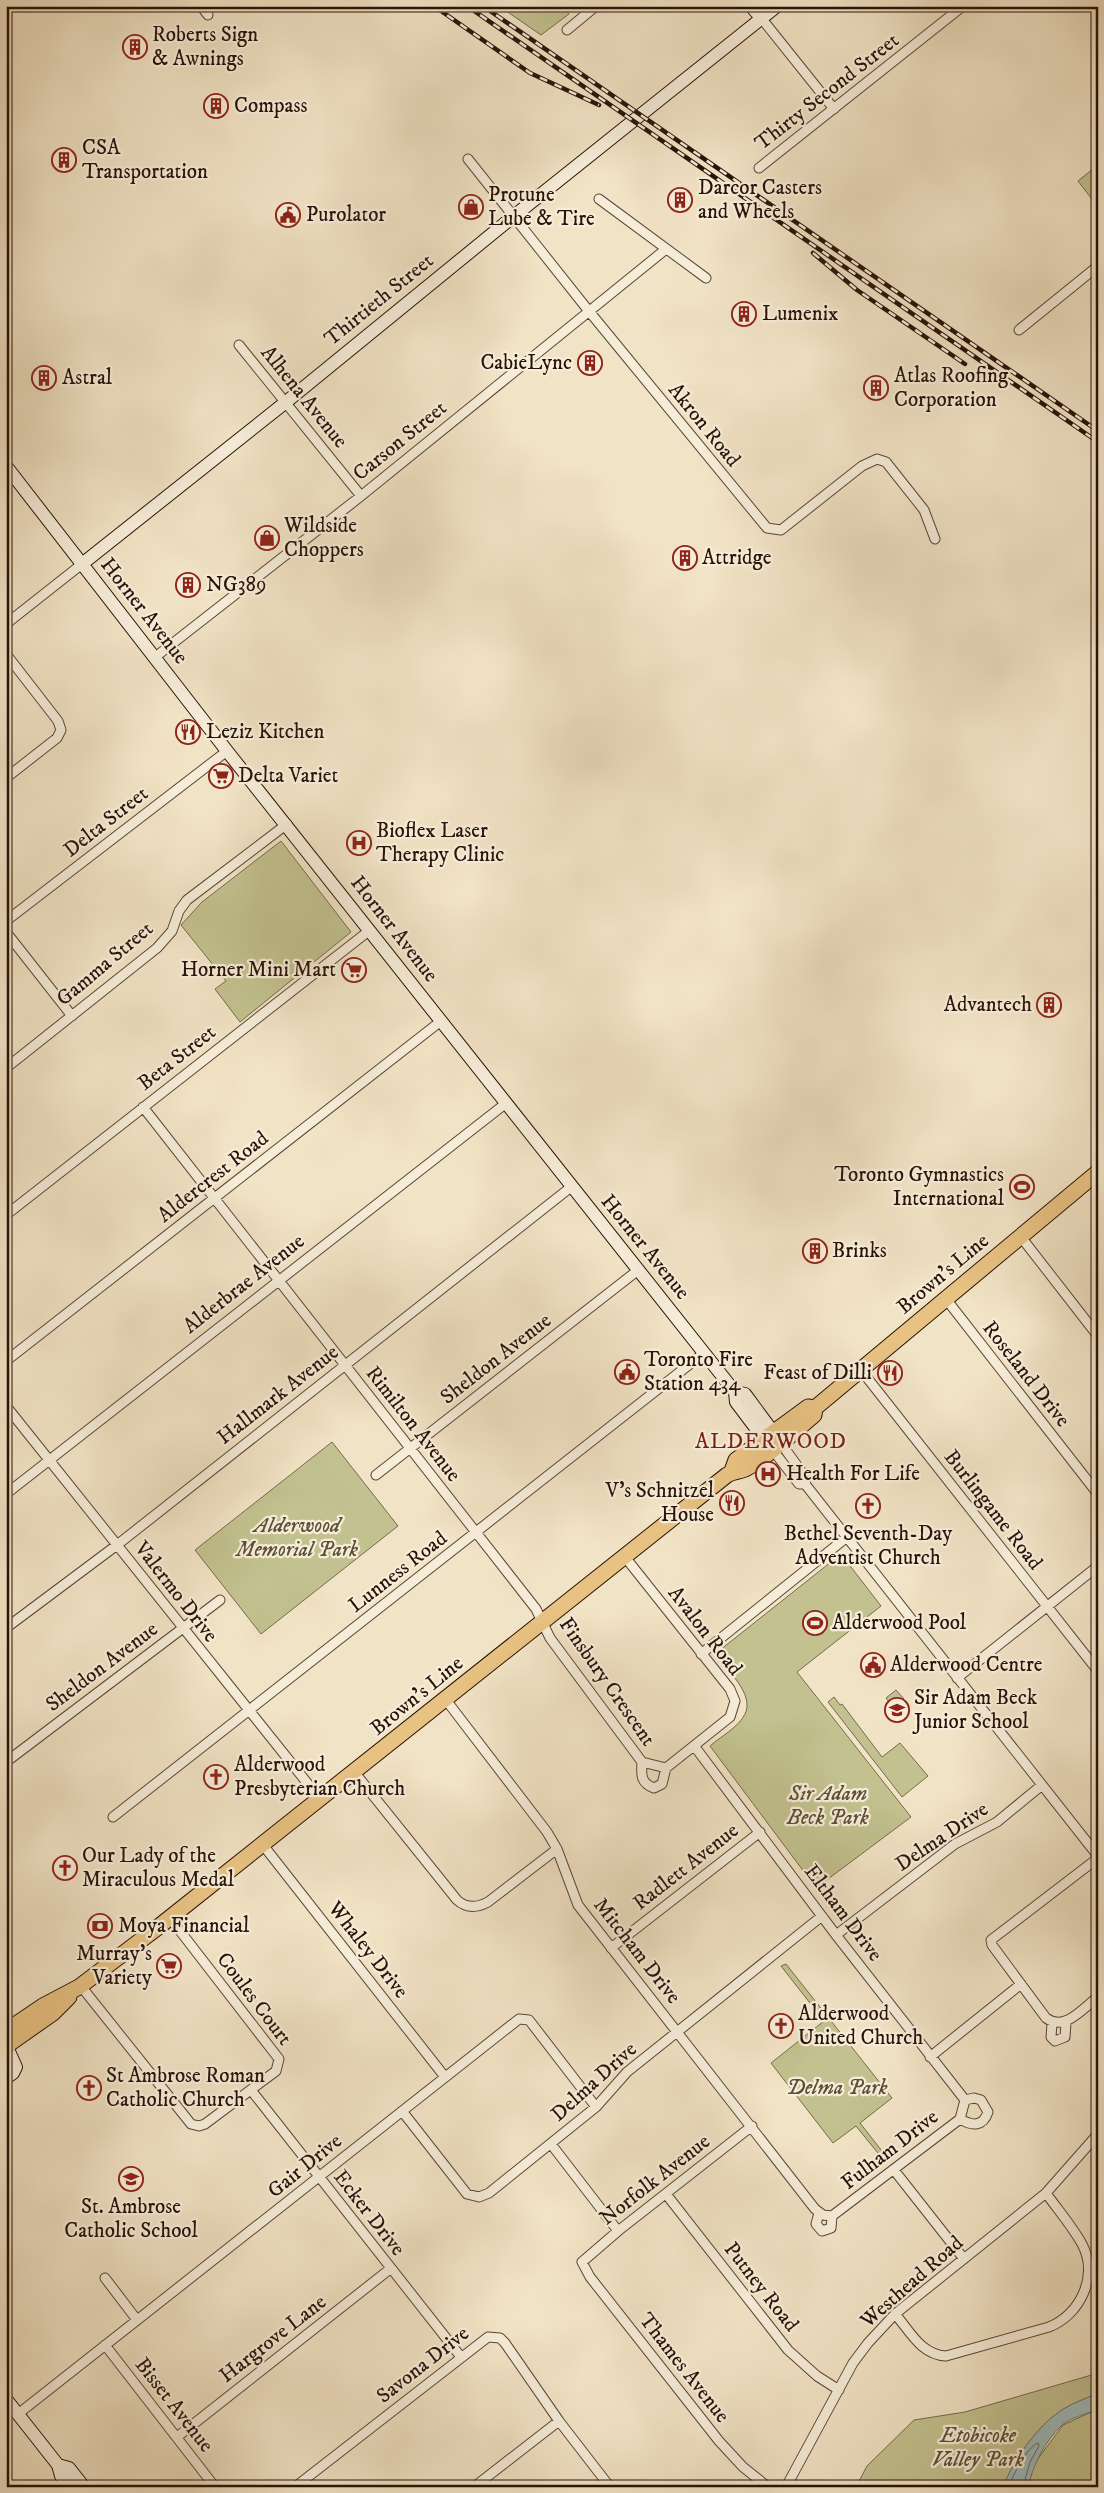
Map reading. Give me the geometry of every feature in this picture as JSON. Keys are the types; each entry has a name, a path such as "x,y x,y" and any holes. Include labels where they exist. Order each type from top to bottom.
{"main road":[{"path":"751,6 762,19"},
{"name":"Thirtieth Street","path":"82,564 777,6"},
{"name":"Horner Avenue","path":"9,474 82,564 227,751 287,824 637,1271 735,1392 745,1394 772,1441"},
{"name":"Brown's Line","path":"6,2032 43,2006 79,1986 170,1918 355,1773 732,1471 744,1470 808,1406 815,1408 1098,1172"},
{"name":"Brown's Line","path":"6,2078 13,2074 16,2066 6,2046 53,2013 79,1986"},
{"path":"6,2399 58,2465 61,2476 69,2487"},
{"path":"58,2465 69,2468 84,2487"}],"street":[{"path":"201,6 208,15"},
{"path":"567,30 596,6"},
{"name":"Thirty Second Street","path":"759,168 963,6"},
{"path":"762,19 834,109"},
{"name":"Akron Road","path":"468,159 588,310 766,528 781,530 862,466 877,459 886,462 924,510 935,539"},
{"path":"598,199 706,278"},
{"name":"Carson Street","path":"154,658 361,496 666,248"},
{"path":"1019,330 1098,266"},
{"name":"Alhena Avenue","path":"239,345 361,496"},
{"name":"Thirtieth Street","path":"6,624 82,564"},
{"path":"6,654 58,721 61,730 57,738 6,778"},
{"name":"Delta Street","path":"6,921 227,751"},
{"name":"Gamma Street","path":"6,1068 157,948 172,931 179,912 187,900 287,824"},
{"name":"Beta Street","path":"6,1215 370,930"},
{"path":"6,932 72,1016"},
{"name":"Aldercrest Road","path":"6,1361 441,1021"},
{"name":"Alderbrae Avenue","path":"6,1494 51,1461 277,1280 505,1104"},
{"name":"Rimilton Avenue","path":"142,1107 536,1609 543,1622"},
{"name":"Hallmark Avenue","path":"6,1628 117,1545 571,1187"},
{"path":"1021,1237 1098,1336"},
{"name":"Sheldon Avenue","path":"376,1475 637,1271"},
{"name":"Roseland Drive","path":"946,1299 1098,1494"},
{"name":"Lunness Road","path":"113,1817 477,1534 704,1353"},
{"name":"Burlingame Road","path":"861,1370 1098,1671"},
{"name":"Valermo Drive","path":"6,1406 320,1799"},
{"name":"Horner Avenue","path":"772,1441 799,1484 806,1484 1098,1857"},
{"path":"701,1654 847,1537"},
{"name":"Avalon Road","path":"624,1557 730,1690 735,1704 730,1718 695,1747"},
{"path":"957,1678 1098,1566"},
{"name":"Sheldon Avenue","path":"6,1762 220,1600"},
{"name":"Finsbury Crescent","path":"543,1622 550,1638 642,1762 666,1768"},
{"name":"Mitcham Drive","path":"446,1700 547,1832 556,1849 575,1900 820,2213"},
{"name":"Finsbury Crescent","path":"642,1762 641,1778 646,1785 654,1788 662,1784 666,1768 695,1747"},
{"name":"Eltham Drive","path":"695,1747 964,2103"},
{"path":"355,1773 457,1900 464,1905 474,1907 488,1902 556,1849"},
{"name":"Delma Drive","path":"836,1935 955,1844 996,1822 1042,1785"},
{"name":"Radlett Avenue","path":"611,1948 760,1832"},
{"name":"Whaley Drive","path":"262,1845 445,2077"},
{"path":"1066,2023 1065,2037 1060,2041 1051,2037 1052,2023 992,1945 991,1940 1098,1857"},
{"name":"Delma Drive","path":"402,2111 467,2194 479,2197 489,2194 596,2107 627,2072 822,1916"},
{"name":"Coules Court","path":"79,1986 193,2124 205,2124 251,2090 276,2071 279,2059 170,1918"},
{"path":"930,2057 1021,1984"},
{"path":"1052,2023 1066,2023 1098,1997"},
{"name":"Gair Drive","path":"18,2414 520,2019 529,2020 596,2107"},
{"name":"Ecker Drive","path":"251,2090 461,2357"},
{"path":"960,2119 969,2124 978,2124 986,2119 988,2112 981,2100 974,2098 964,2103"},
{"name":"Fulham Drive","path":"832,2216 820,2213 816,2224 822,2231 831,2228 832,2216 960,2119 964,2103"},
{"name":"Norfolk Avenue","path":"582,2262 618,2231 752,2126"},
{"name":"Westhead Road","path":"786,2487 839,2390 868,2343 895,2314 1046,2193 1098,2134"},
{"path":"551,2144 618,2231"},
{"path":"894,2170 964,2259"},
{"path":"895,2314 924,2348 934,2354 946,2356 1049,2327 1063,2320 1076,2308 1084,2292 1087,2262 1082,2245 1046,2193"},
{"name":"Putney Road","path":"666,2194 788,2350 817,2376 839,2390"},
{"name":"Thames Avenue","path":"582,2262 590,2277 719,2441 743,2467 768,2487"},
{"name":"Hargrove Lane","path":"177,2437 390,2269"},
{"path":"105,2278 137,2320"},
{"name":"Savona Drive","path":"295,2487 485,2338 500,2338 559,2421 610,2487"},
{"name":"Bisset Avenue","path":"105,2345 215,2487"},
{"path":"474,2487 559,2421"}],"green space":[{"path":"499,6 562,6 569,14 541,35"},
{"path":"1098,165 1098,207 1078,181"},
{"path":"281,841 351,932 240,1022 215,989 226,981 181,925 202,902"},
{"name":"Alderwood Memorial Park","path":"332,1442 398,1526 261,1634 195,1550"},
{"name":"Sir Adam Beck Park","path":"841,1554 881,1606 797,1672 911,1817 816,1888 710,1746 742,1719 747,1706 743,1690 715,1654"},
{"path":"896,1690 904,1699 894,1708 886,1698"},
{"path":"834,1697 840,1705 842,1704 882,1757 900,1743 928,1776 902,1797 828,1702"},
{"name":"Delma Park","path":"786,1964 892,2098 860,2123 889,2160 886,2163 856,2126 833,2143 771,2063 824,2021 781,1966"},
{"name":"Etobicoke Valley Park","path":"1098,2370 1098,2393 1063,2409 1050,2419 1019,2456 1003,2487 856,2487 867,2466 914,2420 965,2412 1095,2374"},
{"path":"1098,2409 1098,2487 1028,2487 1034,2464 1063,2425"}],"water":[{"path":"1098,2393 1098,2409 1065,2423 1050,2438 1036,2462 1028,2487 1003,2487 1019,2456 1050,2419 1063,2409"}],"railway":[{"path":"434,6 530,73 599,105"},
{"path":"467,6 1098,442"},
{"path":"483,6 1098,431"},
{"path":"813,253 857,290 965,364"}],"place":[{"name":"Roberts Sign & Awnings","path":"135,47"},
{"name":"Compass","path":"216,106"},
{"name":"CSA Transportation","path":"64,160"},
{"name":"Darcor Casters and Wheels","path":"680,200"},
{"name":"Protune Lube & Tire","path":"471,207"},
{"name":"Purolator","path":"288,215"},
{"name":"Lumenix","path":"744,314"},
{"name":"CabieLync","path":"590,363"},
{"name":"Astral","path":"44,378"},
{"name":"Atlas Roofing Corporation","path":"876,388"},
{"name":"Wildside Choppers","path":"267,538"},
{"name":"Attridge","path":"685,558"},
{"name":"NG389","path":"188,585"},
{"name":"Leziz Kitchen","path":"188,732"},
{"name":"Delta Variet","path":"221,776"},
{"name":"Bioflex Laser Therapy Clinic","path":"359,843"},
{"name":"Horner Mini Mart","path":"354,970"},
{"name":"Advantech","path":"1049,1005"},
{"name":"Toronto Gymnastics International","path":"1022,1187"},
{"name":"Brinks","path":"815,1251"},
{"name":"Toronto Fire Station 434","path":"627,1372"},
{"name":"Feast of Dilli","path":"890,1373"},
{"name":"Health For Life","path":"768,1474"},
{"name":"V's Schnitzel House","path":"732,1503"},
{"name":"Bethel Seventh-Day Adventist Church","path":"868,1506"},
{"name":"Alderwood Pool","path":"815,1623"},
{"name":"Alderwood Centre","path":"873,1665"},
{"name":"Sir Adam Beck Junior School","path":"897,1710"},
{"name":"Alderwood Presbyterian Church","path":"216,1777"},
{"name":"Our Lady of the Miraculous Medal","path":"65,1868"},
{"name":"Moya Financial","path":"100,1926"},
{"name":"Murray's Variety","path":"169,1966"},
{"name":"Alderwood United Church","path":"781,2026"},
{"name":"St Ambrose Roman Catholic Church","path":"89,2088"},
{"name":"St. Ambrose Catholic School","path":"131,2179"}],"district":[{"name":"ALDERWOOD","path":"771,1441"}]}
